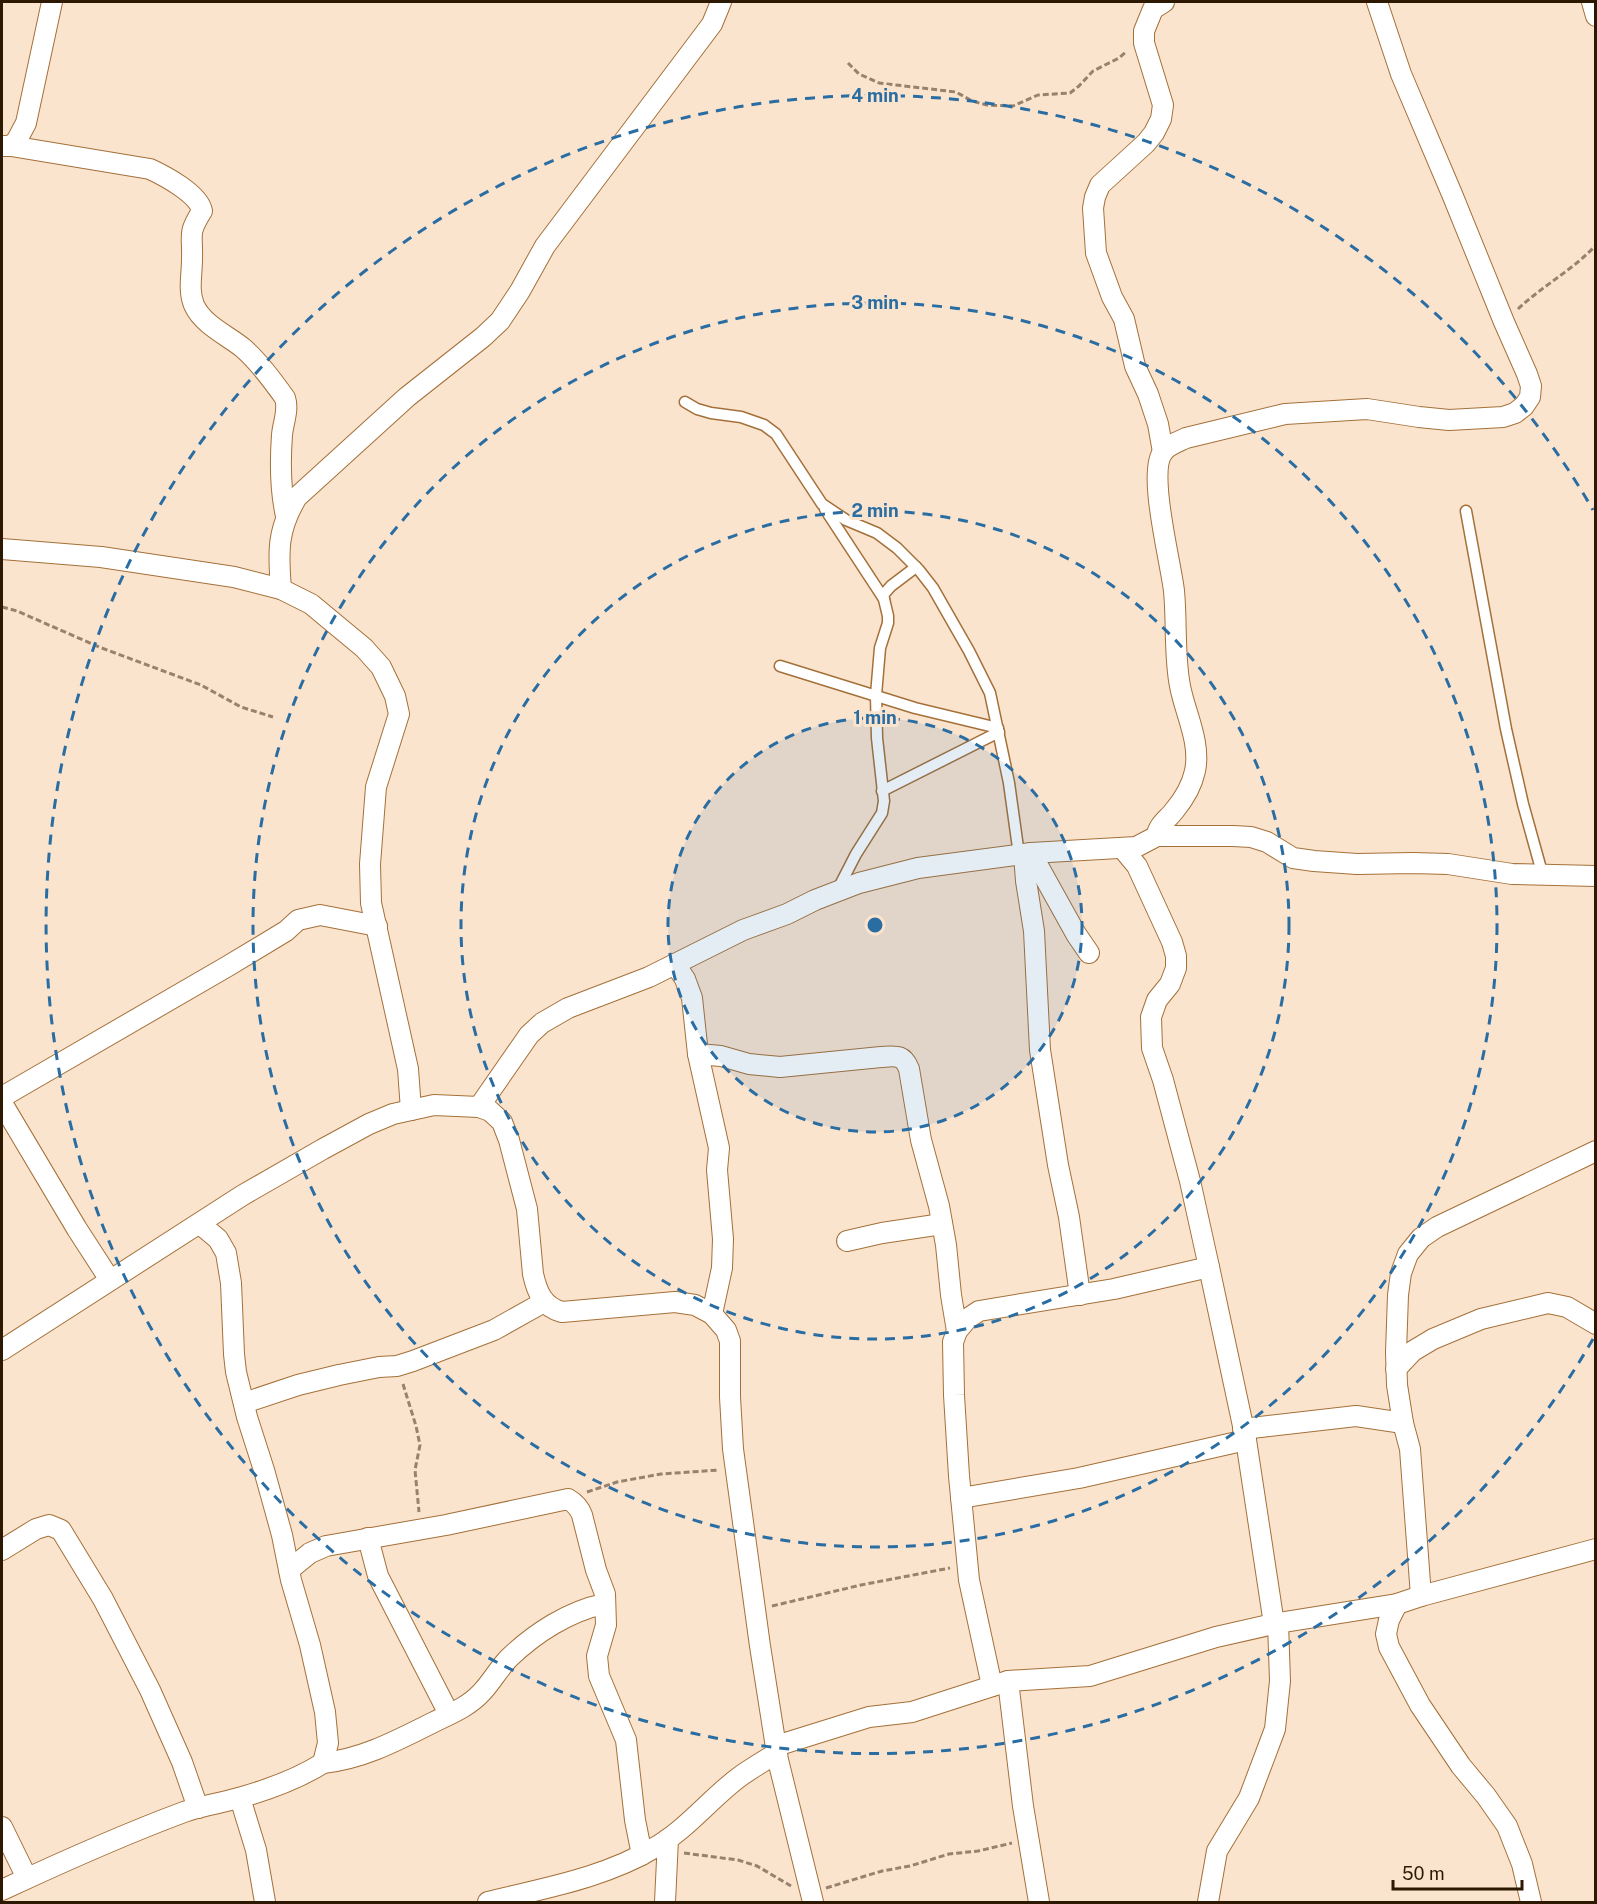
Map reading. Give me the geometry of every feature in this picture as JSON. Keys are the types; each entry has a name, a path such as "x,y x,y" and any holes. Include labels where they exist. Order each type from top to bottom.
{"street":[{"path":"6,146 17,140 26,123 52,2"},
{"path":"281,589 280,542 286,516 297,497 408,397 500,321 525,284 546,246 712,24 721,2"},
{"path":"1157,836 1157,831 1176,810 1190,786 1196,768 1193,732 1180,688 1174,591 1157,478 1158,461 1163,452 1171,445 1186,438 1285,414 1367,409 1449,420 1481,420 1515,413 1530,397 1531,386 1401,74 1377,2"},
{"path":"1156,4 1144,32 1144,43 1163,105 1161,119 1146,143 1100,185 1093,208 1096,253 1101,270 1124,319 1135,366 1158,424 1163,452"},
{"path":"6,146 150,169 165,176 200,205 202,212 191,231 190,286 192,298 201,314 243,348 285,398 287,408 282,434 280,477 286,516"},
{"path":"2,549 101,557 234,577 281,589 311,604 364,648 381,667 395,696 399,714 376,787 370,864 371,903 408,1069 411,1110"},
{"path":"478,1107 529,1035 542,1023 568,1008 640,981 743,930 765,923 836,892 918,868 1025,854 1123,849 1136,847 1157,836 1251,837 1268,842 1293,858 1357,864 1448,864 1512,874 1596,876"},
{"path":"1123,849 1137,866 1176,956 1176,968 1170,984 1157,1000 1151,1017 1152,1048 1190,1181 1209,1267 1245,1435 1276,1623 1280,1681 1275,1729 1249,1798 1217,1851 1208,1902"},
{"path":"1025,854 1089,953"},
{"path":"1025,854 1026,881 1034,931 1040,1050 1080,1295"},
{"path":"2,1097 228,966 286,931 298,920 320,915 377,926"},
{"path":"675,964 685,979 692,998 698,1054 719,1148 717,1170 723,1239 722,1268 712,1314"},
{"path":"698,1054 721,1056 749,1064 780,1067 881,1056 897,1056 906,1061 921,1140 942,1224 957,1331"},
{"path":"2,1103 110,1280"},
{"path":"2,1350 243,1195 351,1134 393,1114 434,1106 478,1107 490,1111 502,1122 509,1140 527,1209 535,1284 549,1307 562,1312 675,1302 695,1305 712,1314 721,1323 730,1341 730,1397 736,1470 755,1610 776,1749 811,1896"},
{"path":"1421,1596 1410,1449 1396,1385 1398,1295 1401,1273 1408,1254 1421,1238 1461,1215 1596,1151"},
{"path":"200,1224 218,1239 226,1253 232,1293 234,1354 244,1403 310,1645 325,1712 328,1743 322,1763"},
{"path":"847,1241 942,1224"},
{"path":"1039,1902 1000,1683 969,1580 961,1498 953,1342 957,1331 967,1319 979,1311 1114,1289 1209,1267"},
{"path":"244,1403 298,1385 339,1375 397,1366 495,1330 544,1302"},
{"path":"1396,1369 1413,1351 1433,1339 1481,1319 1548,1303 1567,1307 1596,1324"},
{"path":"961,1498 1079,1478 1245,1435 1356,1416 1403,1423"},
{"path":"289,1570 310,1553 326,1546 568,1499 579,1508 582,1515 596,1570 605,1594 606,1625 597,1656 599,1676 626,1740 635,1820 642,1854"},
{"path":"2,1550 36,1529 48,1525 61,1530 103,1599 150,1690 182,1762 198,1808"},
{"path":"368,1538 378,1576 449,1714"},
{"path":"488,1902 586,1877 668,1845 738,1778 776,1749 869,1717 912,1712 1000,1683 1090,1676 1216,1637 1276,1623 1397,1604 1596,1549"},
{"path":"2,1890 111,1840 216,1802 240,1798 281,1784 309,1772 322,1763 344,1761 369,1753 464,1707 480,1694 508,1659 527,1642 571,1614 604,1604"},
{"path":"1397,1604 1389,1620 1386,1634 1389,1647 1437,1732 1507,1826 1522,1864 1531,1902"},
{"path":"240,1798 256,1850 265,1902"},
{"path":"2,1827 27,1878"},
{"path":"665,1902 668,1845"}],"lane":[{"path":"685,402 697,409 741,417 764,425 776,434 884,599"},
{"path":"822,504 846,520 877,533 897,548 933,588 990,693 1025,854"},
{"path":"1466,512 1506,729 1523,804 1543,876"},
{"path":"836,892 856,854 882,813 884,801 877,738 876,695 880,648 888,623 885,591 916,567"},
{"path":"780,666 915,708 999,730"},
{"path":"882,791 999,730"}],"path":[{"path":"848,63 859,74 879,83 956,92 972,101 987,105 1014,106 1038,95 1070,93 1093,71 1119,58 1144,32"},
{"path":"1504,322 1528,300 1579,262 1596,245"},
{"path":"2,607 17,611 99,647 201,685 241,707 273,717"},
{"path":"397,1366 420,1445 415,1470 422,1529"},
{"path":"568,1499 617,1482 661,1474 736,1470"},
{"path":"755,1610 861,1584 967,1565"},
{"path":"668,1845 757,1866 811,1896 826,1888 882,1871 910,1866 949,1854 978,1851 1028,1839"}]}
